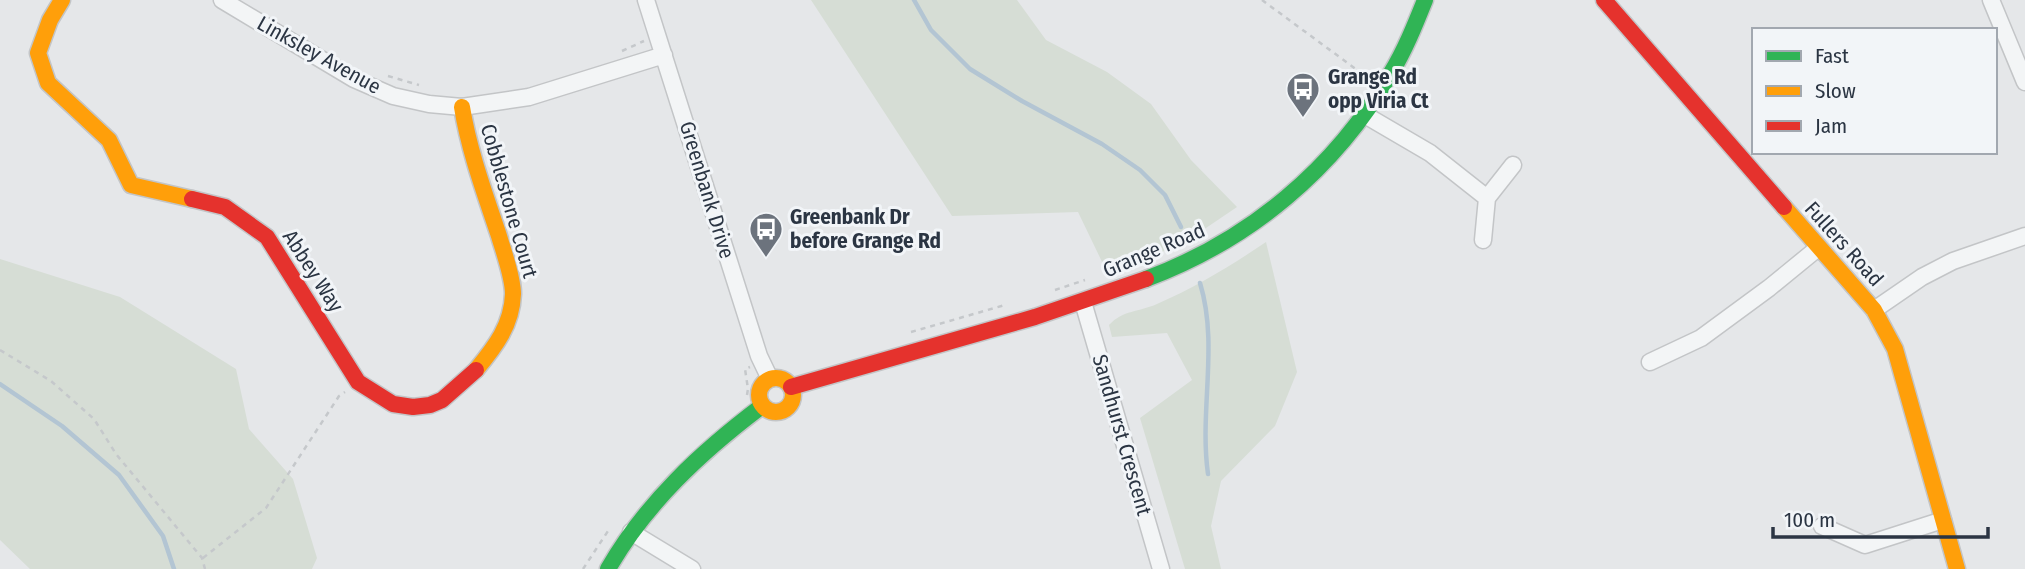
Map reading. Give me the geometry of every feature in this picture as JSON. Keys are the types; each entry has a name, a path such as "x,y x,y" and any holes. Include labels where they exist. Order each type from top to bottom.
{"street":[{"name":"Abbey Way","path":"62,0 50,20 38,54 48,83 109,140 131,185 225,207 267,237 358,382"},
{"name":"Linksley Avenue","path":"222,0 354,79 394,96 429,104 462,107 529,97 664,55"},
{"name":"Greenbank Drive","path":"646,0 762,362 770,379"},
{"name":"Grange Road","path":"791,387 902,357 1083,302 1175,268 1226,242 1268,213 1322,166 1364,115 1404,50 1425,0"},
{"name":"Fullers Road","path":"1604,0 1874,310 1895,349 1957,569"},
{"path":"1992,0 2025,82"},
{"name":"Cobblestone Court","path":"358,382 393,404 413,407 430,405 442,400 470,377 497,345 508,321 513,293 505,257 466,132 462,107"},
{"path":"1364,115 1430,153 1487,198"},
{"path":"1483,240 1487,198 1513,165"},
{"path":"1874,310 1922,277 1953,261 2025,236"},
{"path":"1650,362 1701,338 1818,248"},
{"name":"Sandhurst Crescent","path":"1083,302 1161,569"},
{"path":"770,379 780,379 791,387 793,400 785,410 772,412 762,406 758,397 759,391 770,379"},
{"path":"608,569 648,511 691,466 762,406"},
{"path":"1822,526 1865,545 1943,520"},
{"path":"631,532 692,569"}],"path":[{"path":"1262,0 1382,88"},
{"path":"620,52 657,35"},
{"path":"1366,77 1370,72"},
{"path":"384,75 425,87"},
{"path":"1049,292 1087,279"},
{"path":"902,335 1012,303"},
{"path":"0,350 51,381 94,419 116,454 202,558 205,569"},
{"path":"744,398 748,389 745,369 762,362"},
{"path":"202,558 266,508 339,396 358,382"},
{"path":"583,569 610,528"}],"shaded area":[{"path":"811,0 1017,0 1046,40 1107,72 1151,104 1191,160 1237,207 1203,230 1162,252 1105,268 1078,212 952,216"},
{"path":"1266,242 1297,372 1275,426 1221,481 1211,526 1221,569 1185,569 1140,418 1192,380 1167,333 1112,337 1109,325 1126,314 1157,304 1186,290"},
{"path":"0,259 120,297 236,369 249,429 293,479 317,558 312,569 30,569 0,540"}],"waterway":[{"path":"914,0 931,30 970,69 1022,101 1102,144 1140,170 1165,195 1181,227"},
{"path":"1200,283 1208,330 1208,474"},
{"path":"0,384 62,426 119,475 163,536 174,569"}],"traffic: fast":[{"path":"1146,279 1220,244 1287,197 1316,170 1369,108 1391,73 1425,0"},
{"path":"608,569 640,522 676,480 696,460 762,406"}],"traffic: slow":[{"path":"62,0 50,20 38,53 48,83 109,140 131,185 192,199"},
{"path":"462,107 473,156 508,265 513,294 506,326 476,370"},
{"path":"1784,207 1874,310 1895,349 1957,569"},
{"path":"776,378 788,383 793,395 788,407 776,412 764,407 759,395 764,383 776,378"}],"traffic: jam":[{"path":"1604,0 1784,207"},
{"path":"192,199 225,207 267,237 358,382 393,404 413,407 430,405 442,400 476,370"},
{"path":"791,387 1035,317 1146,279"}],"place":[{"name":"Grange Rd opp Viria Ct","path":"1303,119"},
{"name":"Greenbank Dr before Grange Rd","path":"766,259"}]}
